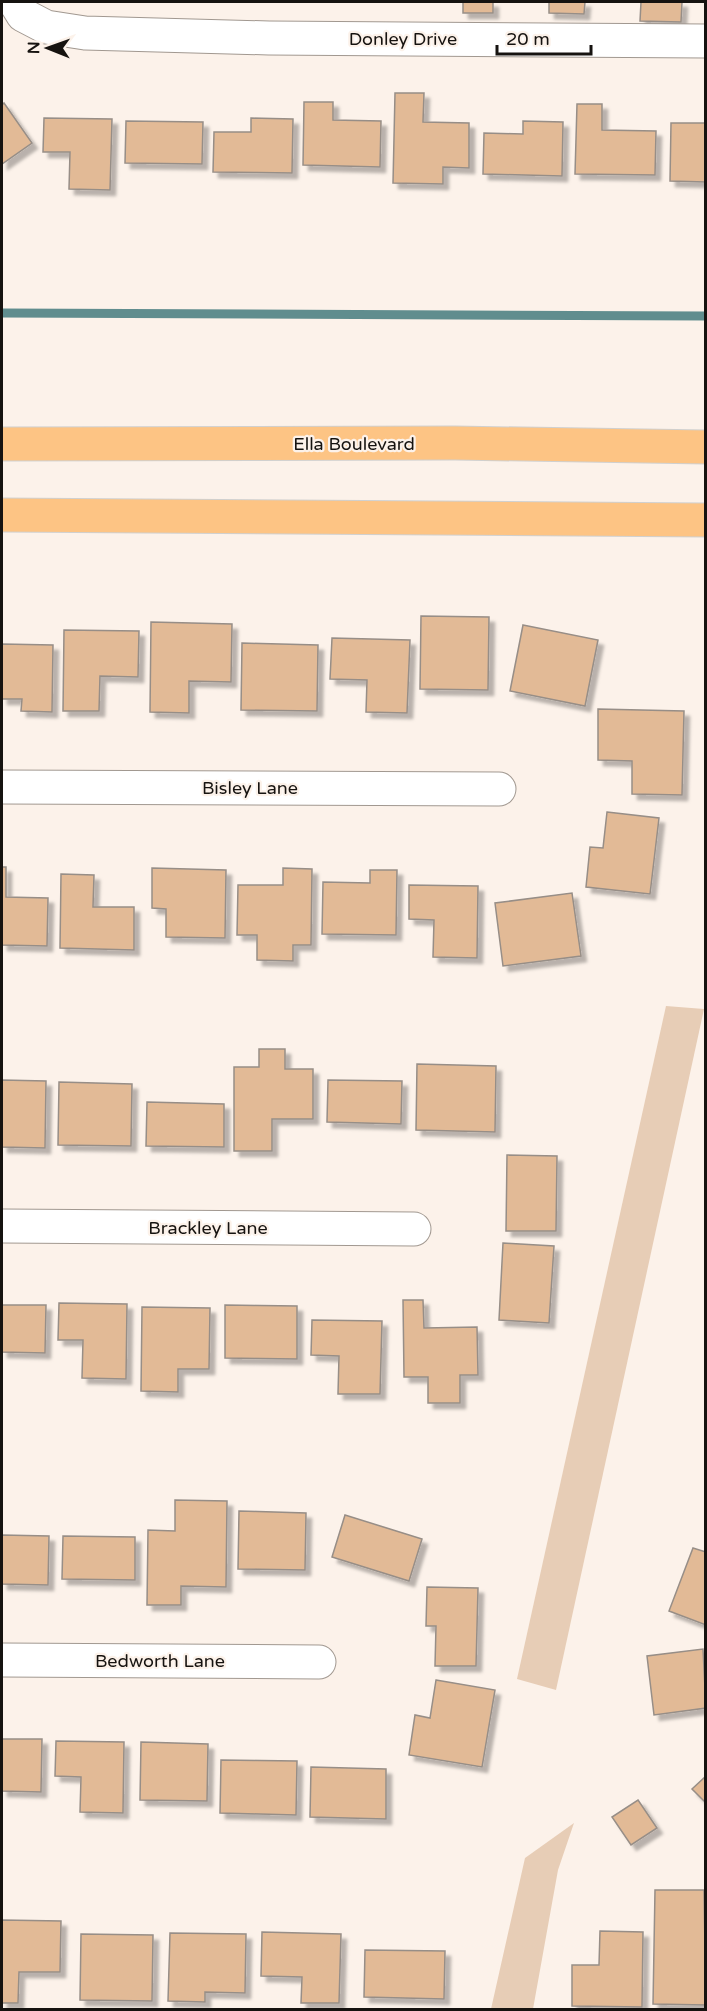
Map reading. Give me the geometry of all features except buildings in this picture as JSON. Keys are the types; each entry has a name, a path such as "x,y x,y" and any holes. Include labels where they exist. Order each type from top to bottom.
{"main road":[{"name":"Ella Boulevard","path":"2,444 455,443 705,447"},
{"path":"2,516 705,520"}],"street":[{"name":"Donley Drive","path":"15,2 23,15 46,27 100,33 269,38 705,41"},
{"name":"Bisley Lane","path":"2,787 499,789"},
{"name":"Brackley Lane","path":"2,1227 414,1229"},
{"name":"Bedworth Lane","path":"2,1660 319,1662"}],"shaded area":[{"path":"666,1006 704,1009 556,1690 517,1679"},
{"path":"574,1823 558,1870 533,2009 491,2009 525,1858"}],"waterway":[{"path":"2,313 706,316"}]}
